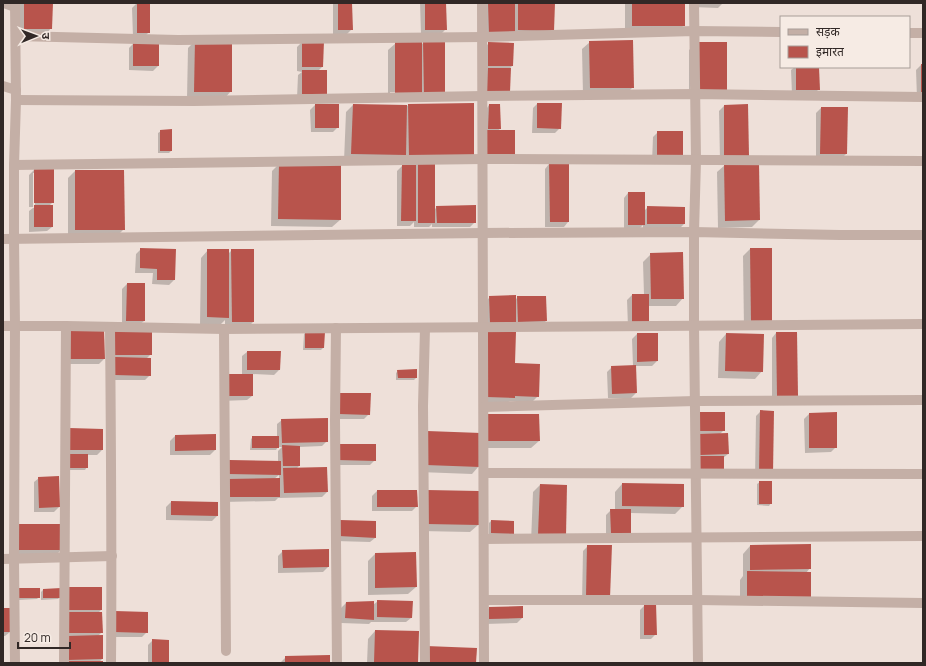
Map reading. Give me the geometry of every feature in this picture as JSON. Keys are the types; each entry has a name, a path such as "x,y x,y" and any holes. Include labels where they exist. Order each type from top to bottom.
{"street":[{"path":"4,3 15,5 16,36 14,165 16,326 14,559 15,663"},
{"path":"482,3 484,663"},
{"path":"694,3 696,160 694,326 698,663"},
{"path":"16,36 178,40 482,37 694,31 780,32"},
{"path":"910,33 923,33"},
{"path":"3,86 16,95 194,101 695,94 923,97"},
{"path":"14,165 483,159 923,161"},
{"path":"3,239 483,233 694,232 840,235 923,234"},
{"path":"3,326 224,329 923,324"},
{"path":"64,663 66,326"},
{"path":"110,327 110,514 112,556 111,663"},
{"path":"336,328 335,428 337,663"},
{"path":"425,328 425,663"},
{"path":"224,329 226,651"},
{"path":"484,407 695,401 923,400"},
{"path":"484,473 923,474"},
{"path":"484,539 923,536"},
{"path":"3,558 14,559 112,556"},
{"path":"484,600 698,600 923,603"}],"building":[{"path":"24,3 53,3 52,29 24,29"},
{"path":"137,3 150,3 150,33 137,33"},
{"path":"338,3 352,3 353,30 338,30"},
{"path":"425,3 446,3 447,30 425,30"},
{"path":"488,3 515,3 515,34 489,35"},
{"path":"518,3 555,3 554,31 518,30"},
{"path":"632,3 685,3 685,26 632,26"},
{"path":"195,40 232,40 232,92 194,92"},
{"path":"633,40 634,88 590,88 589,41"},
{"path":"302,41 324,41 323,67 302,67"},
{"path":"423,41 445,41 445,95 424,95"},
{"path":"133,42 159,43 159,66 133,66"},
{"path":"395,42 422,42 422,93 395,93"},
{"path":"488,42 514,43 513,66 488,66"},
{"path":"696,42 727,42 727,90 696,90"},
{"path":"921,64 923,64 923,94 921,94"},
{"path":"488,68 511,68 510,92 487,92"},
{"path":"796,68 819,68 820,90 796,90"},
{"path":"302,70 327,70 327,94 302,94"},
{"path":"474,103 474,157 409,157 408,104"},
{"path":"537,103 562,103 561,129 537,128"},
{"path":"315,104 339,104 339,128 315,128"},
{"path":"353,104 407,105 406,155 351,154"},
{"path":"489,104 500,104 501,129 488,129"},
{"path":"748,104 749,156 724,156 724,105"},
{"path":"821,107 848,107 847,154 820,154"},
{"path":"172,129 172,151 160,151 160,130"},
{"path":"486,130 515,130 515,156 487,157"},
{"path":"657,131 683,131 683,158 657,157"},
{"path":"279,163 341,164 341,220 278,219"},
{"path":"549,163 569,163 569,222 550,222"},
{"path":"759,163 760,220 725,221 724,164"},
{"path":"418,164 435,164 435,223 418,223"},
{"path":"402,165 416,165 416,221 401,221"},
{"path":"34,169 54,169 54,203 34,203"},
{"path":"75,170 124,170 125,230 75,230"},
{"path":"628,192 645,192 645,225 628,225"},
{"path":"34,205 53,205 53,227 34,227"},
{"path":"476,205 476,223 437,223 436,206"},
{"path":"647,206 685,207 685,224 647,224"},
{"path":"140,248 176,249 175,280 157,280 157,269 140,268"},
{"path":"750,248 772,248 772,322 751,322"},
{"path":"207,249 229,249 229,318 207,317"},
{"path":"231,249 254,249 254,322 232,322"},
{"path":"683,252 684,299 651,299 650,253"},
{"path":"127,283 145,283 145,321 126,321"},
{"path":"632,294 649,294 649,323 632,323"},
{"path":"516,295 516,322 490,323 489,296"},
{"path":"517,296 546,296 547,321 518,322"},
{"path":"67,330 104,330 105,359 67,359"},
{"path":"115,330 152,330 152,355 115,355"},
{"path":"305,331 325,332 324,348 305,348"},
{"path":"488,332 516,332 515,363 540,364 539,397 487,397"},
{"path":"776,332 797,332 798,396 777,396"},
{"path":"637,333 658,333 658,361 637,362"},
{"path":"726,333 764,334 763,372 725,371"},
{"path":"247,351 281,351 280,370 247,370"},
{"path":"115,357 151,358 151,376 115,375"},
{"path":"636,365 637,393 612,394 611,366"},
{"path":"417,369 417,378 398,378 397,370"},
{"path":"225,374 253,374 253,396 225,396"},
{"path":"339,393 371,393 370,415 339,414"},
{"path":"760,410 774,411 773,473 759,473"},
{"path":"700,412 725,412 725,431 700,431"},
{"path":"837,412 837,448 809,448 809,413"},
{"path":"488,414 539,414 540,441 488,441"},
{"path":"328,418 328,442 282,443 281,419"},
{"path":"69,428 103,429 103,450 69,450"},
{"path":"427,431 481,433 480,467 426,465"},
{"path":"728,433 729,454 700,455 699,434"},
{"path":"216,434 216,450 175,451 175,435"},
{"path":"252,436 279,436 279,448 252,448"},
{"path":"338,444 376,444 376,461 337,460"},
{"path":"282,445 300,446 300,466 283,466"},
{"path":"68,454 88,454 88,468 68,468"},
{"path":"700,456 724,456 724,472 700,472"},
{"path":"229,460 281,461 281,475 229,474"},
{"path":"327,467 328,492 284,493 283,468"},
{"path":"59,476 60,507 39,508 38,477"},
{"path":"280,478 280,497 228,497 228,479"},
{"path":"759,481 772,481 772,504 759,504"},
{"path":"622,483 684,484 684,507 622,506"},
{"path":"540,484 567,485 566,536 538,535"},
{"path":"377,490 417,490 418,507 377,507"},
{"path":"427,490 479,491 479,525 427,524"},
{"path":"171,501 218,502 218,516 171,515"},
{"path":"610,509 631,509 631,533 611,533"},
{"path":"340,520 376,521 376,538 339,536"},
{"path":"491,520 514,521 514,534 491,533"},
{"path":"17,524 63,524 63,550 17,550"},
{"path":"811,544 811,569 750,570 750,545"},
{"path":"587,545 612,545 610,598 586,597"},
{"path":"329,549 329,567 283,568 282,550"},
{"path":"416,552 417,587 375,588 375,553"},
{"path":"747,571 811,572 811,597 747,597"},
{"path":"67,587 102,587 102,610 67,610"},
{"path":"19,588 40,588 40,598 19,598"},
{"path":"61,588 61,598 43,598 43,589"},
{"path":"377,600 413,601 412,618 377,617"},
{"path":"374,601 374,620 345,618 346,602"},
{"path":"644,604 656,604 657,635 644,635"},
{"path":"523,606 523,618 489,619 489,607"},
{"path":"3,608 10,608 11,632 3,632"},
{"path":"115,611 148,612 148,633 114,632"},
{"path":"67,612 102,612 103,633 67,633"},
{"path":"375,630 419,631 418,663 374,662"},
{"path":"103,635 103,659 67,660 67,636"},
{"path":"152,639 169,640 169,663 152,663"},
{"path":"426,646 477,648 476,663 426,663"},
{"path":"330,655 330,663 285,663 285,656"},
{"path":"67,661 103,661 103,663 67,663"}]}
